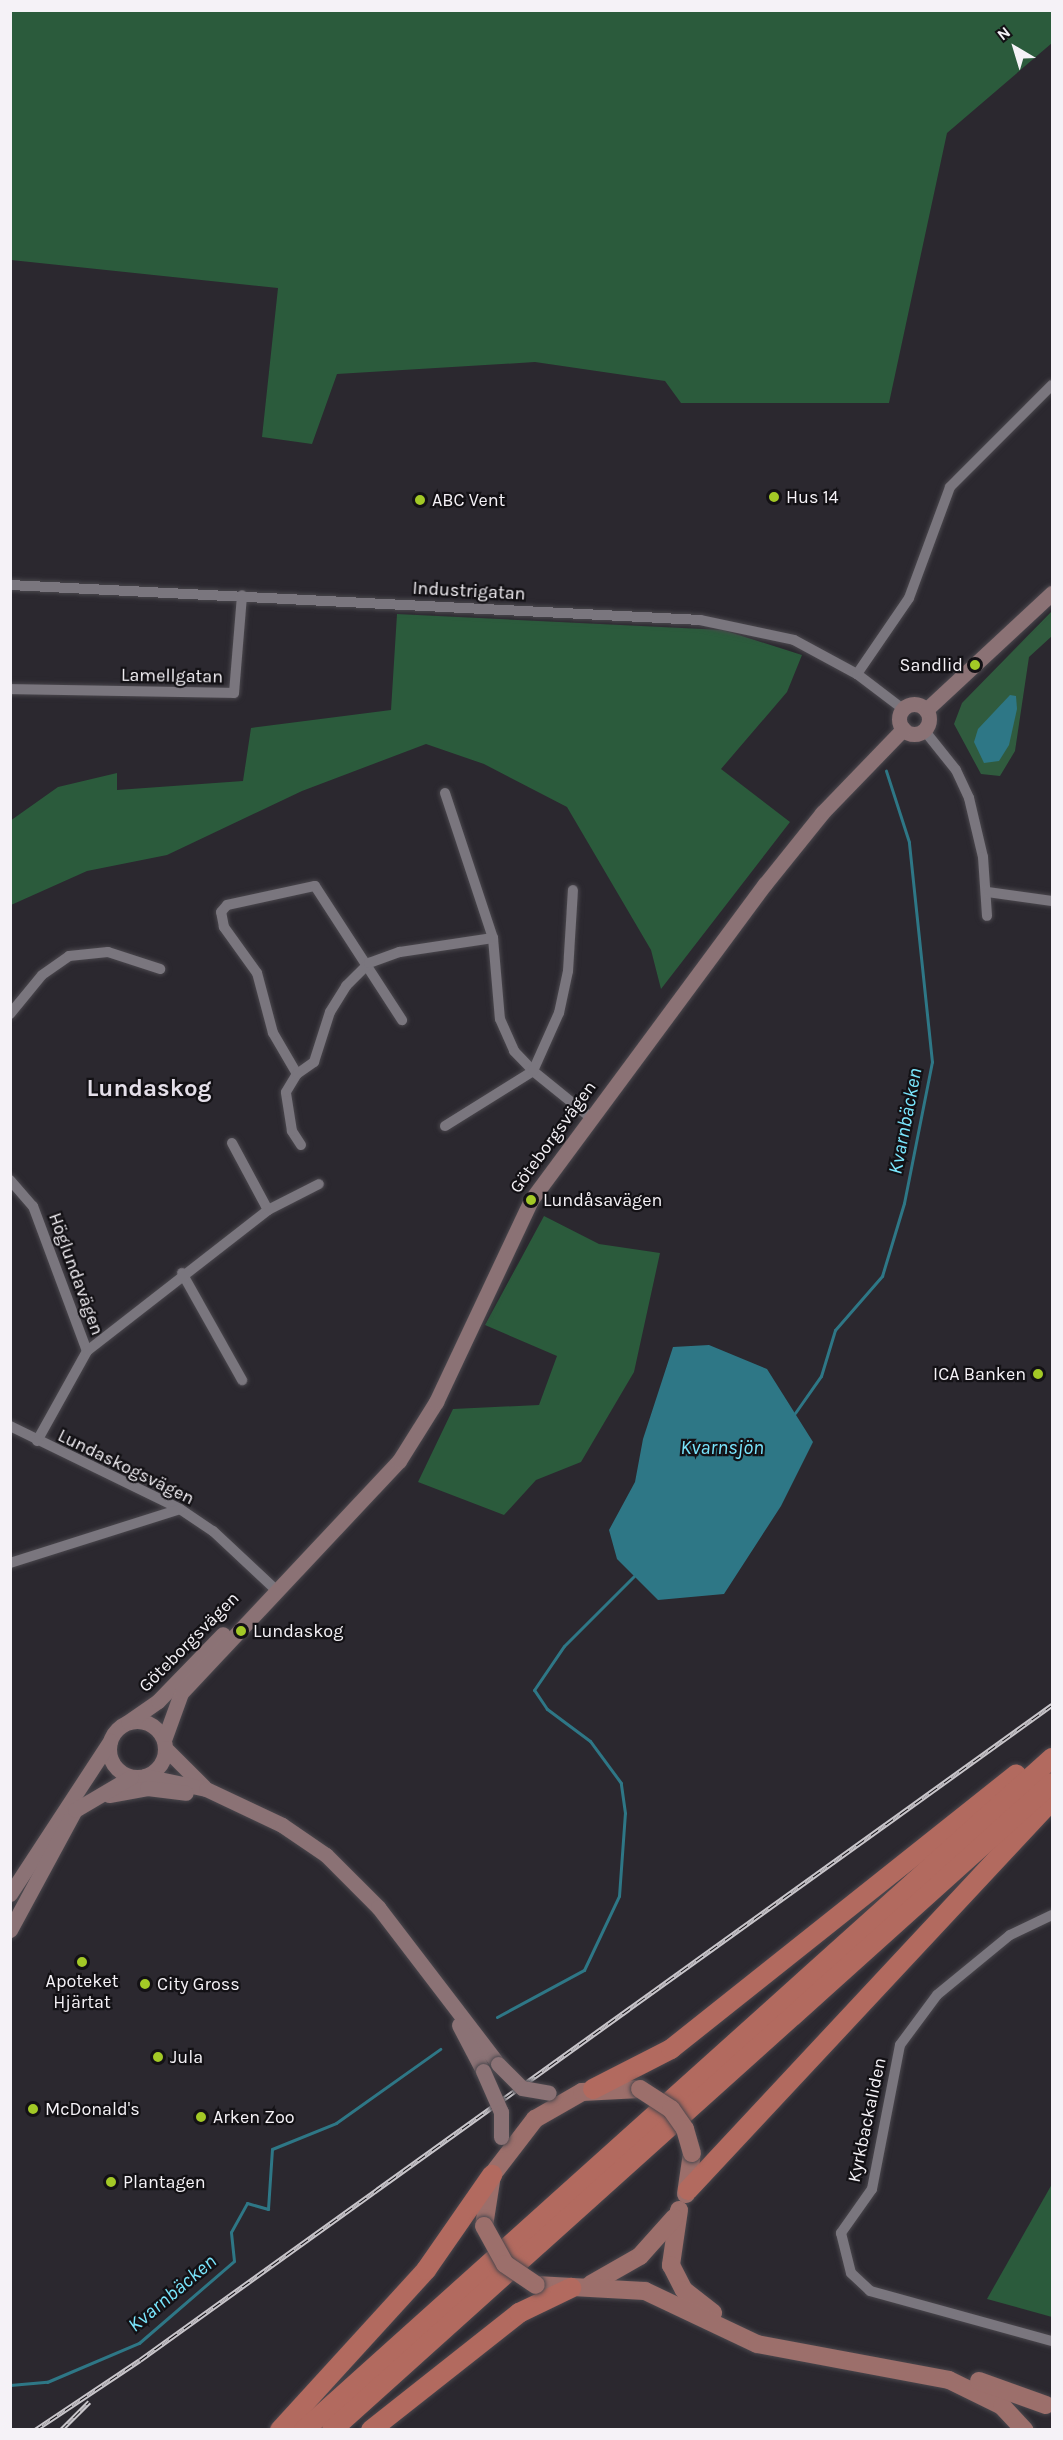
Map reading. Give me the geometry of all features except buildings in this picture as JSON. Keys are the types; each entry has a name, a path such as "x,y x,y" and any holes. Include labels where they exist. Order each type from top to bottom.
{"highway":[{"path":"587,2091 671,2049 1053,1747"},
{"path":"304,2430 1053,1758"},
{"path":"332,2430 1053,1783"},
{"path":"688,2190 1053,1800"},
{"path":"280,2430 426,2270 497,2167"},
{"path":"371,2430 519,2313 576,2287"}],"main road":[{"path":"640,2089 679,2119 692,2153 688,2190 679,2210 670,2254 676,2280 724,2320 770,2336 938,2365 1049,2404 1034,2412 1025,2430 1002,2406 949,2380 757,2344 645,2291 536,2285 505,2264 484,2226 497,2167 536,2119 587,2091 640,2089"},
{"path":"576,2287 640,2256 679,2210"}],"street":[{"path":"857,674 909,598 950,487 1051,388"},
{"name":"Industrigatan","path":"10,585 243,595 700,620 794,640 857,674 903,708"},
{"path":"987,916 987,892 969,798 956,770 924,730 926,710 1053,593"},
{"name":"Lamellgatan","path":"10,689 234,693 243,595"},
{"path":"924,730 913,734 903,729 899,719 903,708 915,704 926,710"},
{"name":"Göteborgsvägen","path":"164,1744 181,1693 276,1590 366,1501 418,1434 514,1228 591,1118 822,813 903,729"},
{"path":"445,793 493,938 500,1019 514,1051 532,1071 591,1118"},
{"path":"297,1074 273,1033 257,973 224,927 223,908 315,886 369,963 402,1020"},
{"path":"445,1125 532,1071 559,1013 568,971 573,890"},
{"path":"987,892 1053,901"},
{"path":"301,1145 292,1131 286,1092 297,1074 314,1062 330,1012 369,963 400,952 493,938"},
{"path":"10,1014 42,975 69,956 108,952 160,969"},
{"path":"232,1143 268,1210"},
{"name":"Höglundavägen","path":"10,1180 33,1206 87,1352"},
{"path":"37,1441 87,1352 182,1273 268,1210 319,1184"},
{"path":"182,1273 242,1380"},
{"name":"Lundaskogsvägen","path":"10,1426 180,1509 213,1531 276,1590"},
{"path":"10,1563 180,1509"},
{"name":"Göteborgsvägen","path":"128,1722 276,1590"},
{"path":"10,1894 110,1741 128,1722 147,1722 206,1789"},
{"path":"110,1741 112,1763 138,1777 206,1789 226,1797 282,1825 341,1868 378,1907 447,2001 498,2064 522,2088 549,2093 587,2091"},
{"path":"10,1930 63,1828 87,1799 158,1769 164,1744"},
{"path":"63,1828 91,1804 122,1790 226,1797"},
{"path":"10,1905 22,1876"},
{"name":"Kyrkbackaliden","path":"1053,1915 1010,1935 937,1995 900,2045 872,2189 841,2233 843,2257 859,2284 893,2301 1053,2341"},
{"path":"447,2001 501,2112 501,2137 497,2167"}],"green space":[{"path":"1052,10 1052,43 947,133 889,403 681,403 665,381 535,362 337,374 312,444 262,437 278,288 11,260 11,11"},
{"path":"1052,611 1052,636 1029,657 1015,751 1000,776 981,774 954,724 962,703"},
{"path":"397,614 723,630 802,655 787,692 721,769 790,822 661,989 651,950 567,807 484,764 426,744 302,791 167,855 87,871 11,905 10,821 58,787 117,773 117,790 243,781 251,728 391,710"},
{"path":"544,1216 599,1244 660,1253 634,1372 581,1462 536,1480 504,1515 418,1482 453,1409 539,1405 557,1356 485,1325"},
{"path":"1052,2184 1052,2317 987,2299"}],"water":[{"path":"1010,695 1016,696 1017,709 1009,745 999,761 984,763 974,742 978,729"},
{"name":"Kvarnsjön","path":"709,1345 767,1369 813,1442 781,1506 724,1594 658,1600 617,1559 609,1530 635,1482 643,1439 673,1347"}],"waterway":[{"name":"Kvarnbäcken","path":"795,1413 821,1376 835,1330 882,1276 904,1203 932,1062 909,842 886,771"},
{"name":"Kvarnbäcken","path":"497,2017 584,1970 619,1896 625,1813 621,1783 590,1741 547,1709 534,1690 564,1646 634,1576"},
{"name":"Kvarnbäcken","path":"10,2385 47,2382 139,2343 234,2261 231,2232 247,2203 268,2209 272,2149 336,2123 440,2049"}],"railway":[{"path":"35,2430 140,2360 1052,1705"},
{"path":"61,2430 89,2402"}],"place":[{"name":"Hus 14","path":"774,497"},
{"name":"ABC Vent","path":"420,500"},
{"name":"Sandlid","path":"975,665"},
{"name":"Lundåsavägen","path":"531,1200"},
{"name":"ICA Banken","path":"1038,1374"},
{"name":"Lundaskog","path":"241,1631"},
{"name":"Apoteket Hjärtat","path":"82,1962"},
{"name":"City Gross","path":"145,1984"},
{"name":"Jula","path":"158,2057"},
{"name":"McDonald's","path":"33,2109"},
{"name":"Arken Zoo","path":"201,2117"},
{"name":"Plantagen","path":"111,2182"}],"district":[{"name":"Lundaskog","path":"149,1089"}]}
